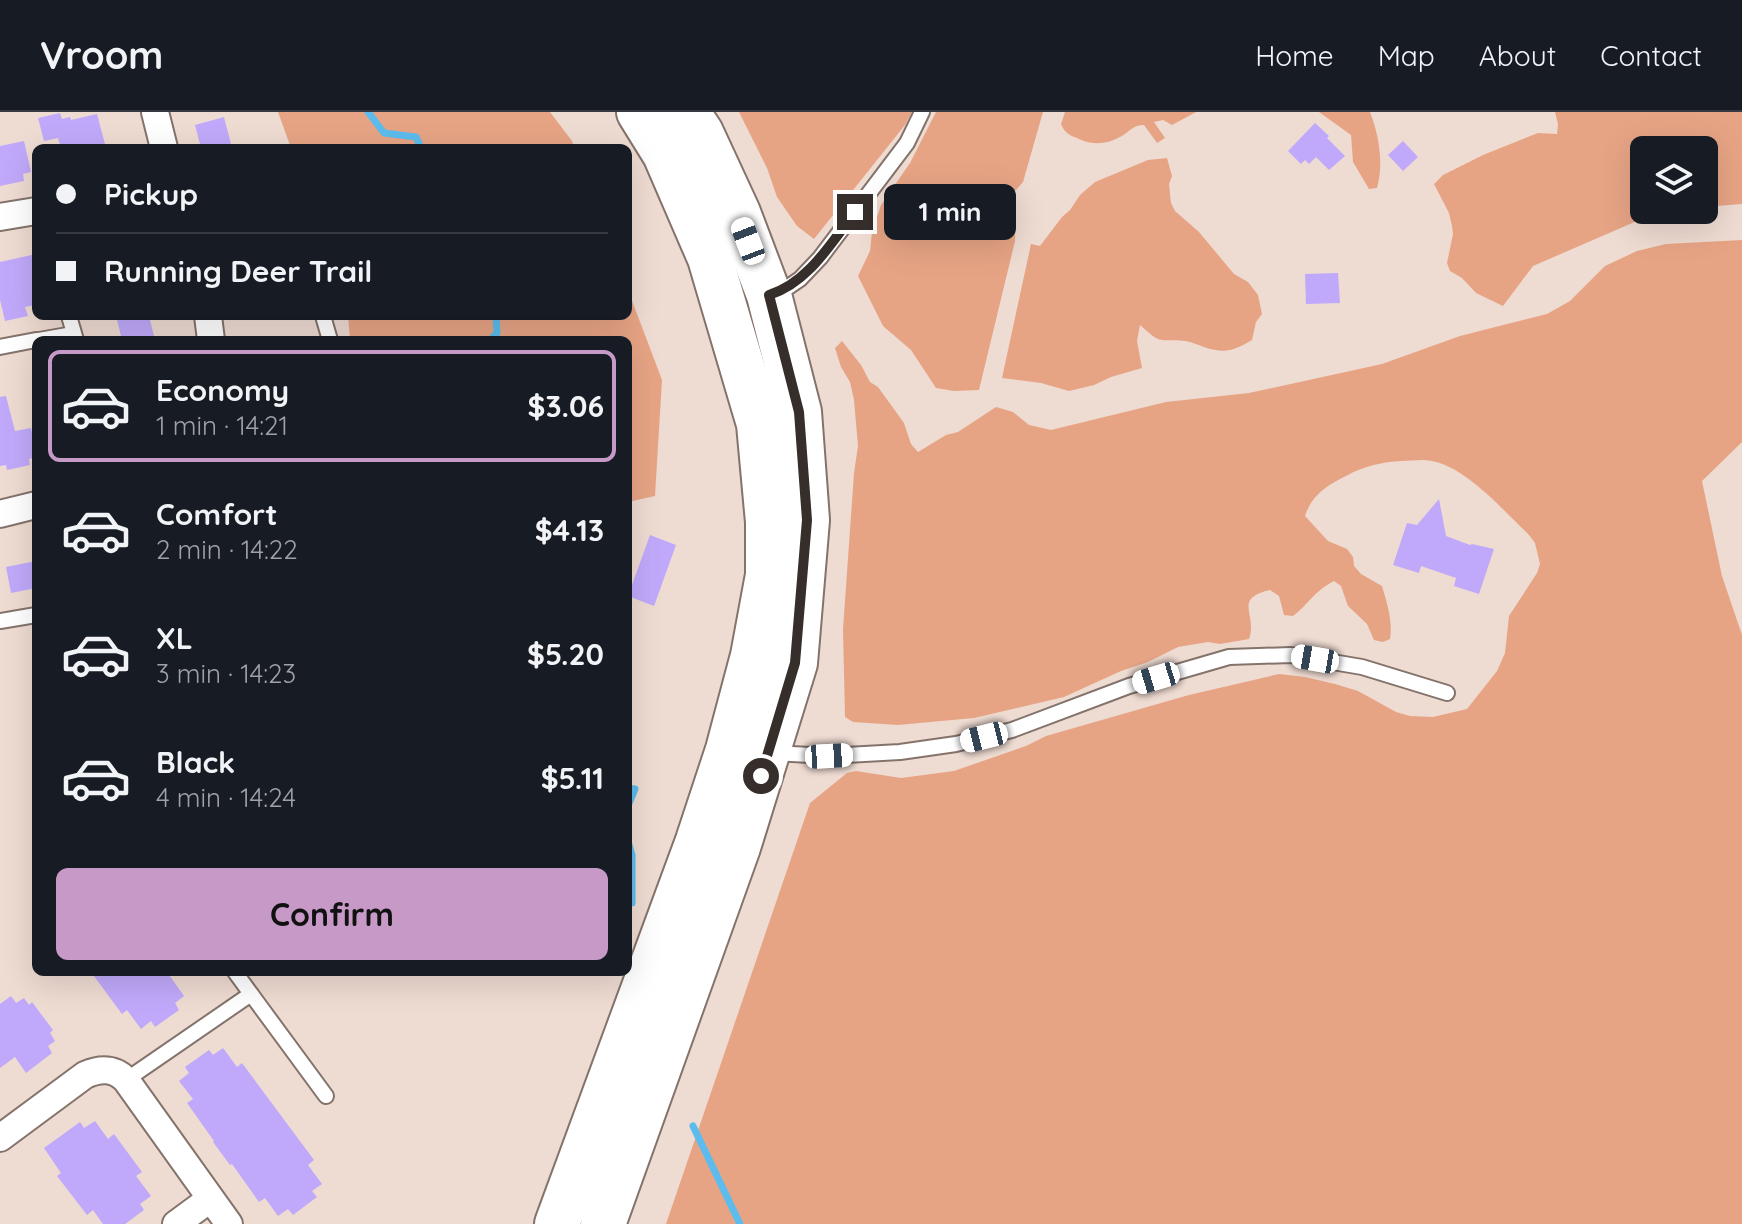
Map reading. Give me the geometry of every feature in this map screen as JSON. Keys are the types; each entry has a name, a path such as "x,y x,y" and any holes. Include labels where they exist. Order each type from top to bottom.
{"highway":[{"path":"557,1224 698,841 728,750 753,656 768,575 768,522 755,409 710,258 665,154 639,112"},
{"path":"603,1224 738,847 795,663 807,520 799,412 769,295 738,213 701,133 687,112"}],"street":[{"path":"155,112 163,144"},
{"path":"0,217 32,212"},
{"path":"0,514 32,506"},
{"path":"0,1138 92,1072 112,1070 126,1080 229,1224"},
{"path":"176,1224 210,1199"}],"lane":[{"path":"769,295 781,292 800,279 820,258 907,143 922,112"},
{"path":"0,347 32,341"},
{"path":"0,621 32,616"},
{"path":"769,752 829,756 900,752 956,744 1012,730 1129,686 1229,657 1291,655 1362,667 1447,693"},
{"path":"238,976 326,1096"},
{"path":"126,1080 251,994"}],"shaded area":[{"path":"278,112 550,112 573,144 290,144"},
{"path":"739,112 912,112 905,125 814,239 797,226 777,197 767,168"},
{"path":"936,112 1043,112 1023,182 1002,198 1016,210 1015,241 979,390 936,388 911,350 883,326 858,276 870,251 872,232 881,205 910,163"},
{"path":"1065,112 1196,112 1172,125 1163,120 1154,122 1165,138 1157,143 1144,125 1134,127 1111,141 1096,143 1066,132 1061,124"},
{"path":"1319,112 1370,112 1380,150 1377,188 1369,189 1353,162 1351,135"},
{"path":"1555,112 1742,112 1742,204 1718,206 1718,136 1630,136 1630,224 1533,266 1503,306 1476,293 1462,278 1450,271 1447,263 1452,226 1434,184 1443,175 1483,155 1538,133 1557,134"},
{"path":"1167,158 1172,176 1169,184 1171,203 1175,211 1258,295 1262,314 1256,322 1252,340 1223,351 1188,341 1161,340 1140,325 1137,341 1142,368 1069,391 1041,383 1002,378 1031,244 1040,246 1080,195 1095,182 1148,160"},
{"path":"1742,240 1742,442 1702,481 1722,576 1742,635 1742,1224 666,1224 810,803 847,773 856,771 901,778 954,771 1046,736 1189,695 1279,674 1305,677 1358,691 1396,712 1410,716 1433,717 1467,709 1497,671 1505,653 1509,616 1540,564 1535,543 1529,535 1484,491 1458,472 1428,460 1374,465 1327,487 1316,496 1305,516 1328,541 1347,549 1361,574 1382,586 1388,605 1390,639 1383,642 1374,640 1367,624 1348,606 1341,586 1334,581 1293,616 1284,615 1279,596 1270,590 1252,598 1249,603 1249,639 1178,647 1064,697 974,718 898,725 853,722 845,717 843,629 858,446 850,382 835,348 842,341 904,423 911,444 918,452 946,435 958,432 996,407 1013,412 1029,425 1051,430 1166,402 1249,393 1382,364 1460,336 1547,314 1570,301 1605,266 1637,251 1666,244"},
{"path":"632,301 662,380 655,496 632,501 632,336 350,336 348,320 632,320"}],"building":[{"path":"60,113 62,119 70,117 71,120 97,114 105,144 60,144 58,138 44,141 38,118"},
{"path":"224,117 231,144 200,144 195,125"},
{"path":"1315,123 1345,156 1329,170 1316,157 1309,164 1305,160 1301,164 1288,151"},
{"path":"24,141 31,172 23,174 24,181 0,186 0,146"},
{"path":"1403,141 1418,157 1403,171 1388,155"},
{"path":"32,255 32,306 25,307 28,316 5,321 0,300 0,262"},
{"path":"1338,273 1340,303 1306,304 1305,274"},
{"path":"117,320 150,320 154,336 121,336"},
{"path":"6,396 15,431 31,428 30,465 7,470 6,465 0,466 0,397"},
{"path":"1439,499 1446,536 1470,545 1494,549 1479,594 1454,586 1456,578 1421,566 1419,573 1393,565 1407,523 1417,525"},
{"path":"650,535 676,545 654,606 632,598 632,585"},
{"path":"32,562 32,589 11,593 6,567"},
{"path":"94,976 170,976 184,996 175,1003 179,1010 155,1027 151,1021 141,1029 127,1010 122,1014"},
{"path":"11,996 16,1003 24,998 29,1005 32,1002 53,1030 50,1033 55,1041 48,1046 52,1053 26,1073 15,1057 0,1068 0,1004"},
{"path":"223,1048 237,1067 242,1063 314,1160 308,1165 322,1184 312,1191 317,1197 293,1215 288,1209 278,1216 265,1198 259,1202 187,1103 193,1099 179,1081 189,1073 185,1067 209,1050 213,1055"},
{"path":"95,1121 108,1139 114,1134 142,1172 136,1176 151,1196 140,1204 144,1210 125,1224 103,1224 93,1210 87,1215 57,1176 61,1173 44,1148 80,1122 84,1128"}],"waterway":[{"path":"368,112 384,133 416,137 419,144"},
{"path":"494,336 497,333 496,320"},
{"path":"632,789 635,789 632,796"},
{"path":"632,855 632,903"},
{"path":"693,1126 740,1224"}],"route":[{"path":"761,776 795,663 807,520 799,412 769,295 781,292 800,279 855,212"}]}
